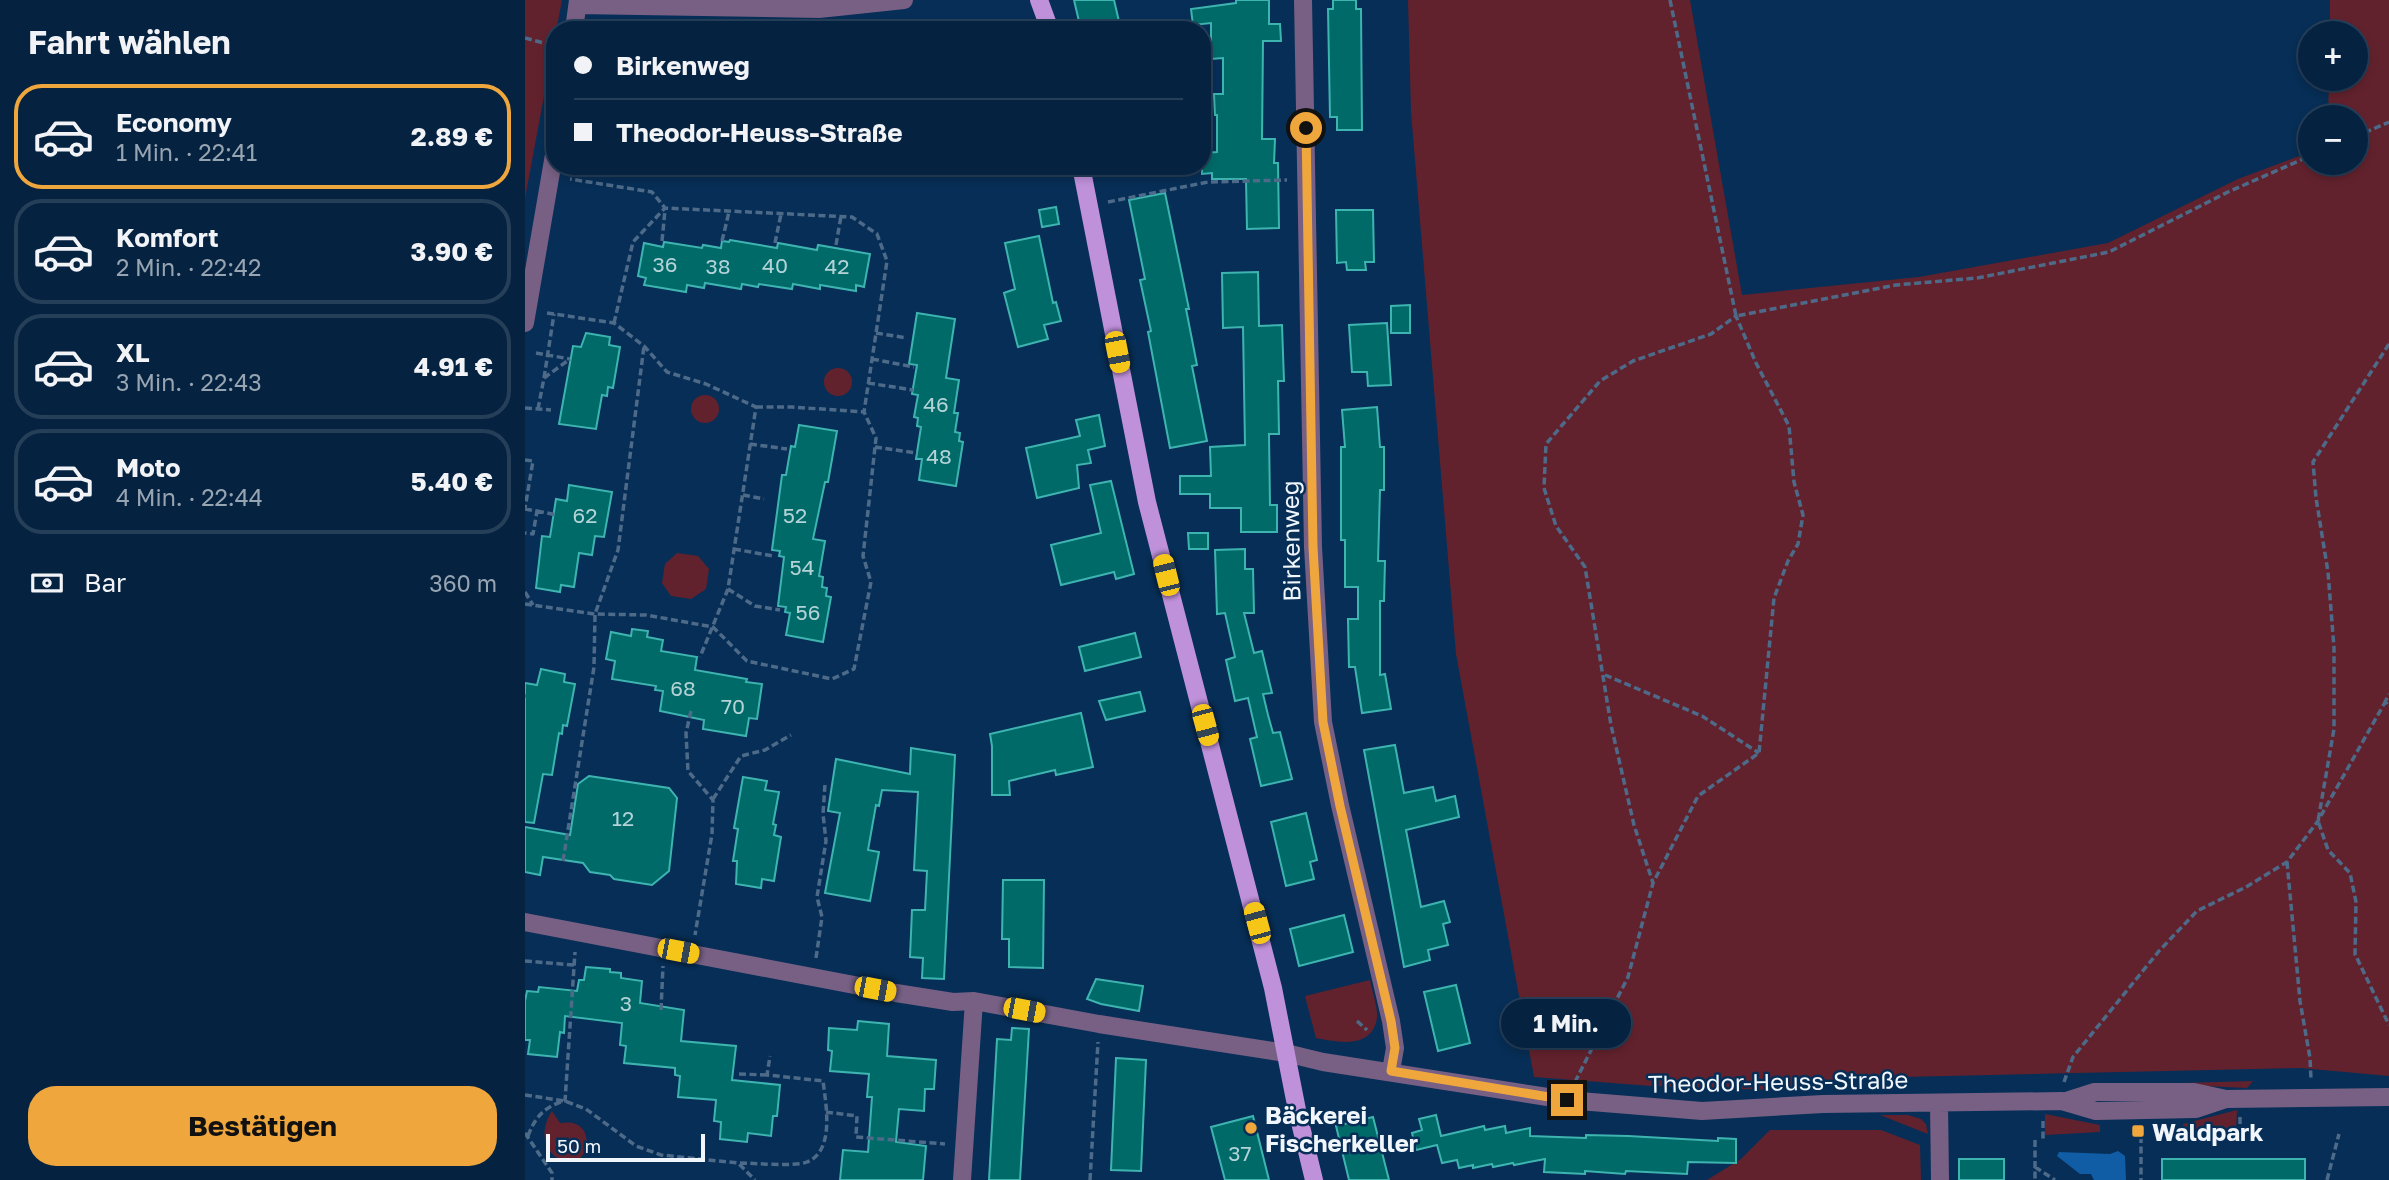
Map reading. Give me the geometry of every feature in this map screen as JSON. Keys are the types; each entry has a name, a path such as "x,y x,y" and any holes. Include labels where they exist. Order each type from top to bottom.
{"main road":[{"path":"1039,0 1047,21"},
{"path":"1083,175 1147,502 1260,936 1314,1180"}],"street":[{"path":"575,21 578,2 819,9 904,0"},
{"name":"Birkenweg","path":"1303,0 1313,547 1323,722 1391,1021 1395,1048 1391,1071"},
{"path":"526,316 551,175"},
{"name":"Theodor-Heuss-Straße","path":"525,922 953,1002 974,1001 1099,1024 1286,1053 1323,1062 1567,1100 1702,1111 1823,1104 2064,1101 2096,1111 2196,1109 2226,1099 2389,1097"},
{"path":"962,1180 974,1001"},
{"path":"1939,1103 1940,1180"}],"path":[{"path":"1567,1100 1628,977 1653,883 1698,796 1759,753 1774,598 1788,561 1798,544 1803,515 1794,482 1789,426 1756,363 1736,316 1670,0"},
{"path":"525,38 546,44"},
{"path":"2368,131 2389,122"},
{"path":"1653,883 1634,825 1611,725 1585,567 1556,526 1544,488 1546,444 1600,381 1633,361 1711,334 1736,316 1896,285 1977,278 2109,252 2228,192 2298,161"},
{"path":"551,175 652,192 665,208 662,241"},
{"path":"1090,205 1208,182 1307,180"},
{"path":"525,604 595,614 646,615 713,627 747,661 832,679 854,669 870,582 863,556 876,447 876,438 864,411 887,261 877,234 852,216 665,208"},
{"path":"614,323 633,242 665,208"},
{"path":"722,241 729,212"},
{"path":"775,243 781,214"},
{"path":"836,244 841,216"},
{"path":"526,316 554,314 614,323 644,346 667,373 706,384 756,407 864,411"},
{"path":"537,409 554,314"},
{"path":"876,333 907,338"},
{"path":"2389,344 2313,462 2328,572 2334,648 2335,729 2318,821 2328,850 2350,873 2356,902 2355,954 2389,1025"},
{"path":"563,861 594,667 595,614 618,550 644,346"},
{"path":"536,352 570,359 544,378"},
{"path":"871,359 915,367"},
{"path":"868,383 913,390"},
{"path":"700,657 728,589 756,407"},
{"path":"525,408 551,410"},
{"path":"750,444 787,449"},
{"path":"876,447 917,453"},
{"path":"525,460 533,461 525,508 557,515"},
{"path":"743,495 764,499"},
{"path":"525,533 533,534 537,511"},
{"path":"734,549 773,556"},
{"path":"728,589 755,606 780,610"},
{"path":"525,592 533,605"},
{"path":"1604,674 1702,716 1759,753"},
{"path":"2064,1101 2064,1083 2073,1057 2159,951 2197,911 2246,887 2287,862 2318,821 2389,694"},
{"path":"691,711 686,733 688,771 713,800"},
{"path":"692,954 712,834 713,800 741,756 765,750 791,735"},
{"path":"813,977 822,918 817,897 826,841 823,814 825,785"},
{"path":"2287,862 2300,1001 2311,1079"},
{"path":"565,1101 576,932"},
{"path":"661,1010 664,949"},
{"path":"525,961 574,965"},
{"path":"1357,1021 1367,1030"},
{"path":"1090,1180 1099,1024"},
{"path":"767,1075 770,1056"},
{"path":"525,1095 565,1101 586,1109 636,1146 661,1155 738,1163 806,1163 819,1154 825,1140 823,1081 739,1074"},
{"path":"552,1180 552,1173 526,1135 543,1111 553,1104 565,1101"},
{"path":"826,1112 857,1116 856,1137 945,1143"},
{"path":"2327,1180 2339,1134"},
{"path":"2141,1136 2141,1180"},
{"path":"2035,1140 2035,1180"},
{"path":"738,1163 755,1180"},
{"path":"2035,1167 2055,1180"}],"shaded area":[{"path":"525,0 562,0 558,21 546,21 546,86 525,198"},
{"path":"1408,0 1690,0 1742,295 1919,277 2108,243 2238,179 2298,156 2298,175 2368,175 2368,105 2328,105 2329,91 2368,91 2368,21 2330,21 2330,0 2389,0 2389,1076 2301,1068 1858,1078 1775,1090 1651,1086 1534,1077 1456,654 1411,112"},
{"path":"838,368 848,372 852,382 848,392 838,396 828,392 824,382 828,372"},
{"path":"705,395 715,399 719,409 715,419 705,423 695,419 691,409 695,399"},
{"path":"677,553 698,556 709,569 706,589 691,599 671,596 662,583 665,564"},
{"path":"1370,980 1377,1018 1368,1035 1353,1042 1316,1038 1305,996"},
{"path":"2253,1081 2247,1088 2182,1085 2182,1083"},
{"path":"2237,1110 2236,1130 2183,1131 2183,1124"},
{"path":"552,1111 560,1123 576,1124 585,1133 586,1147 581,1157 574,1161 565,1161 549,1150 545,1139 545,1126"},
{"path":"2045,1114 2100,1125 2100,1132 2045,1135"},
{"path":"1880,1115 1908,1115 1921,1119 1926,1124 1928,1134"},
{"path":"1770,1130 1881,1130 1920,1145 1921,1180 1707,1180 1741,1159"}],"water":[{"path":"2118,1151 2125,1156 2126,1180 2094,1180 2091,1174 2080,1174 2057,1156 2059,1152 2110,1154"}],"building":[{"path":"1074,0 1114,0 1119,21 1079,21"},
{"path":"1236,0 1269,0 1269,24 1280,24 1281,41 1263,41 1262,139 1275,139 1279,228 1247,229 1246,179 1212,179 1211,152 1217,152 1214,94 1223,94 1223,58 1211,59 1211,21 1192,21 1191,9 1236,3"},
{"path":"1333,0 1356,0 1356,9 1361,9 1362,130 1337,130 1337,117 1330,117 1328,9 1333,9"},
{"path":"1165,193 1189,309 1186,309 1197,365 1192,366 1207,441 1170,448 1140,280 1145,279 1129,200"},
{"path":"1056,207 1059,224 1042,227 1039,210"},
{"path":"1336,210 1373,210 1374,262 1365,262 1366,270 1347,270 1346,262 1337,263"},
{"path":"1039,236 1053,303 1056,302 1061,321 1044,325 1048,339 1018,347 1004,293 1015,289 1005,243"},
{"path":"722,241 777,248 778,243 817,250 818,245 870,254 864,287 856,285 856,291 820,285 820,289 793,284 792,289 742,284 741,289 705,283 704,288 687,285 686,292 644,285 646,278 638,276 644,243 663,247 664,242 721,248"},
{"path":"1258,272 1259,326 1282,325 1284,381 1278,381 1279,434 1269,434 1270,505 1277,505 1277,532 1241,532 1241,508 1210,508 1210,494 1180,494 1180,476 1211,476 1210,447 1245,445 1243,327 1223,328 1222,273"},
{"path":"1410,305 1410,333 1391,333 1391,306"},
{"path":"917,313 955,319 946,378 959,380 954,413 958,413 955,432 960,433 959,441 963,442 956,486 919,480 922,459 916,459 921,427 917,426 918,418 914,417 918,395 912,394 917,365 909,364"},
{"path":"1387,323 1391,385 1368,386 1367,372 1352,372 1349,325"},
{"path":"586,333 610,337 609,345 620,347 613,388 608,387 607,396 602,395 596,429 559,424 573,346 581,347"},
{"path":"1377,407 1380,447 1384,447 1384,490 1380,490 1378,561 1385,561 1384,601 1380,601 1380,675 1385,674 1391,709 1362,713 1355,667 1349,667 1348,619 1358,619 1358,587 1345,587 1345,540 1341,540 1341,447 1345,447 1342,410"},
{"path":"1099,415 1105,446 1088,450 1091,463 1077,465 1079,488 1037,498 1026,448 1080,436 1076,420"},
{"path":"799,425 837,431 828,482 825,482 813,539 825,541 819,576 823,577 822,587 827,588 826,596 831,597 823,642 786,635 790,613 785,612 786,607 778,606 784,557 779,556 780,551 772,550 782,475 786,475 791,446 795,447"},
{"path":"1111,481 1134,574 1116,579 1114,572 1061,585 1051,545 1101,533 1090,485"},
{"path":"569,485 612,492 604,537 595,536 592,555 579,553 574,587 561,585 560,592 536,588 542,536 550,537 556,499 567,501"},
{"path":"1188,533 1208,533 1208,549 1189,549"},
{"path":"1245,549 1245,569 1253,569 1254,613 1244,613 1254,653 1262,651 1272,693 1263,694 1273,733 1280,732 1292,779 1261,786 1250,739 1257,737 1248,698 1235,701 1226,660 1235,657 1225,613 1217,614 1215,550"},
{"path":"632,629 648,631 647,637 663,640 661,651 697,657 695,670 762,684 757,719 749,718 746,736 703,729 704,720 660,711 663,691 655,690 656,686 612,679 615,661 606,659 611,632 631,636"},
{"path":"1135,633 1141,657 1085,671 1079,647"},
{"path":"541,669 565,674 564,682 575,684 567,726 563,725 562,734 559,733 552,775 543,774 534,823 525,822 525,683 537,685"},
{"path":"1140,692 1145,711 1106,720 1099,701"},
{"path":"1081,713 1093,767 1056,775 1055,770 1009,781 1010,795 992,795 990,734"},
{"path":"1395,745 1404,793 1433,787 1436,801 1455,796 1459,817 1406,830 1421,907 1444,901 1450,922 1443,924 1448,945 1428,950 1430,960 1404,967 1364,750"},
{"path":"911,748 955,755 944,979 922,978 923,958 910,957 912,910 925,910 927,871 914,870 918,792 882,790 879,806 876,805 868,850 879,852 870,901 825,893 840,813 828,811 836,759 910,774"},
{"path":"589,776 669,788 677,798 669,871 652,885 590,872 583,863 543,857 540,875 525,872 525,827 570,835 578,784"},
{"path":"743,777 767,781 765,790 779,792 773,824 776,825 774,835 781,837 774,881 762,879 761,888 736,884 737,861 733,861 738,829 734,828"},
{"path":"1306,813 1317,860 1310,862 1314,879 1286,886 1271,822"},
{"path":"1003,880 1044,880 1043,968 1009,967 1009,939 1002,939"},
{"path":"1344,915 1353,952 1299,966 1290,929"},
{"path":"586,967 610,969 610,972 621,973 621,978 642,981 640,1003 684,1010 681,1041 736,1046 732,1080 780,1085 777,1116 773,1116 771,1136 748,1133 747,1142 720,1139 721,1122 714,1121 716,1100 678,1097 680,1076 675,1075 675,1068 624,1063 626,1046 620,1045 622,1023 565,1016 564,1033 560,1032 557,1057 528,1054 530,1040 525,1040 527,991 538,992 539,987 577,991 579,980 584,980"},
{"path":"1096,979 1143,986 1139,1011 1087,999"},
{"path":"1456,985 1470,1043 1438,1051 1424,992"},
{"path":"858,1021 889,1024 887,1056 936,1060 934,1089 925,1089 924,1111 899,1109 896,1142 926,1146 923,1180 840,1180 843,1150 868,1152 872,1097 867,1097 869,1074 830,1071 832,1051 828,1050 829,1028 857,1030"},
{"path":"1012,1028 1029,1029 1020,1180 989,1180 997,1039 1011,1040"},
{"path":"1116,1058 1146,1060 1141,1171 1111,1170"},
{"path":"1436,1115 1441,1136 1484,1126 1485,1130 1505,1126 1506,1133 1530,1128 1530,1136 1628,1136 1718,1141 1718,1138 1736,1139 1736,1163 1688,1162 1687,1174 1626,1171 1625,1174 1544,1172 1545,1159 1514,1165 1493,1167 1492,1164 1473,1168 1473,1165 1459,1168 1457,1160 1442,1163 1437,1145 1416,1150 1412,1133 1422,1130 1419,1119"},
{"path":"1253,1116 1269,1180 1225,1180 1211,1127"},
{"path":"1373,1117 1389,1180 1349,1180 1336,1126"},
{"path":"1959,1159 2004,1159 2004,1180 1959,1180"},
{"path":"2162,1159 2305,1159 2305,1180 2162,1180"}],"place":[{"name":"Bäckerei Fischerkeller","path":"1251,1128"},
{"name":"Waldpark","path":"2138,1131"}],"route":[{"path":"1306,128 1313,547 1323,722 1391,1021 1395,1048 1391,1071 1567,1100"}]}
